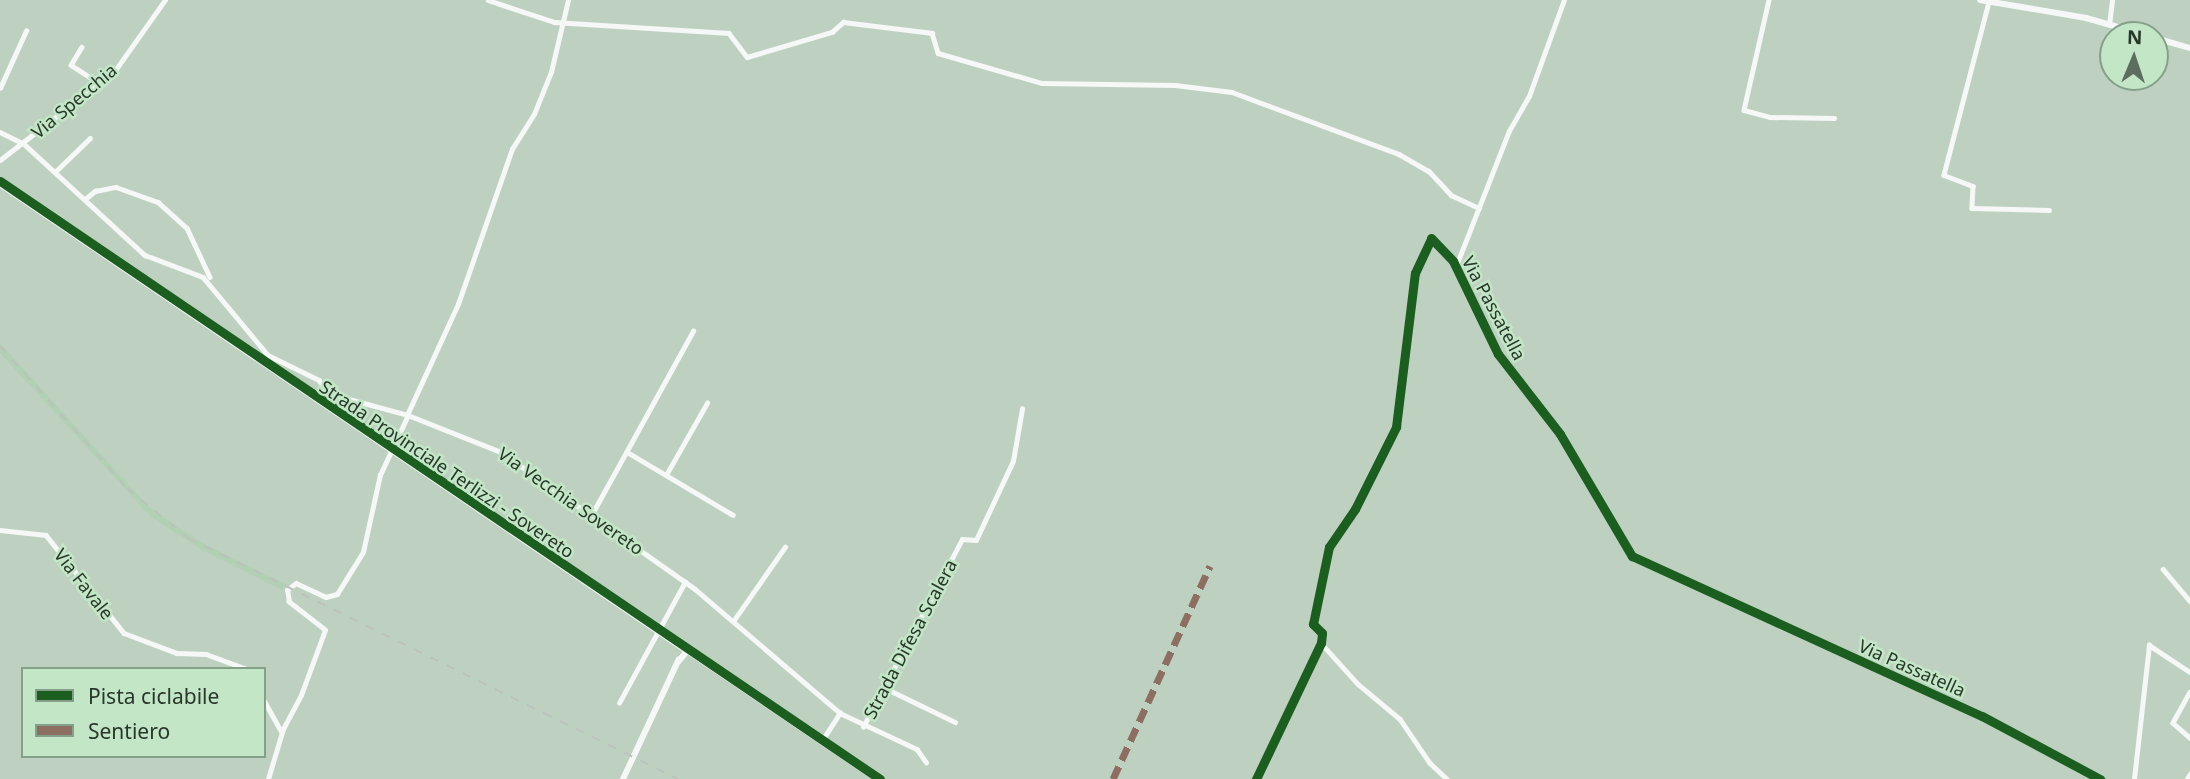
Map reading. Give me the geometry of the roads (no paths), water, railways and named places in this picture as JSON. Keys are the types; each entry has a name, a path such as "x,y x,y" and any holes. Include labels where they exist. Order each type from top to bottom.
{"main road":[{"path":"1980,0 2099,23"},
{"path":"2169,42 2190,48"},
{"name":"Strada Provinciale Terlizzi - Sovereto","path":"0,184 684,649"},
{"path":"623,779 684,649"}],"street":[{"name":"Via Specchia","path":"0,160 123,61 165,0"},
{"path":"488,0 565,22 729,33 747,57 832,32 843,22 932,33 938,53 1042,83 1181,86 1233,92 1399,154 1429,171 1451,195 1479,208"},
{"path":"268,779 282,732 302,695 325,630 289,603 287,590 296,583 326,597 337,594 363,552 380,475 458,304 512,149 534,114 551,72 565,22 568,0"},
{"path":"1456,266 1509,131 1529,96 1563,0"},
{"path":"1769,0 1744,110 1770,117 1834,118"},
{"path":"2109,21 2112,0"},
{"path":"1989,2 1944,175 1973,186 1972,208 2049,210"},
{"path":"0,88 26,31"},
{"path":"82,47 71,65 99,83"},
{"name":"Via Vecchia Sovereto","path":"0,132 23,143 149,257 203,277 266,353 319,380 327,393 407,415 482,442 592,514 685,582 734,620 840,713 863,727 915,748 926,762"},
{"path":"56,172 90,138"},
{"path":"85,199 95,191 116,187 158,202 187,228 210,277"},
{"name":"Via Passatella","path":"1321,643 1322,633 1313,624 1322,599 1329,547 1355,509 1396,427 1399,369 1415,273 1427,240 1434,240 1456,266 1497,354 1560,434 1632,556 1982,716 2100,779"},
{"path":"592,514 693,331"},
{"path":"317,400 327,393"},
{"path":"666,475 707,403"},
{"name":"Strada Difesa Scalera","path":"863,727 962,540 976,540 1013,461 1022,409"},
{"path":"627,452 733,515"},
{"name":"Via Favale","path":"0,530 46,535 124,633 177,653 206,654 242,667"},
{"path":"734,620 785,547"},
{"path":"2163,569 2190,601"},
{"path":"619,703 685,582"},
{"path":"1256,779 1321,643 1358,684 1400,719 1430,763 1447,779"},
{"path":"2134,779 2149,645 2190,672"},
{"name":"Strada Provinciale Terlizzi - Sovereto","path":"684,649 876,779"},
{"path":"885,688 955,722"},
{"path":"2190,692 2173,723 2190,738"},
{"path":"266,704 282,732"},
{"path":"821,741 840,713"},
{"path":"2187,779 2190,774"}],"railway":[{"path":"0,346 127,488 188,538 678,779"}]}
